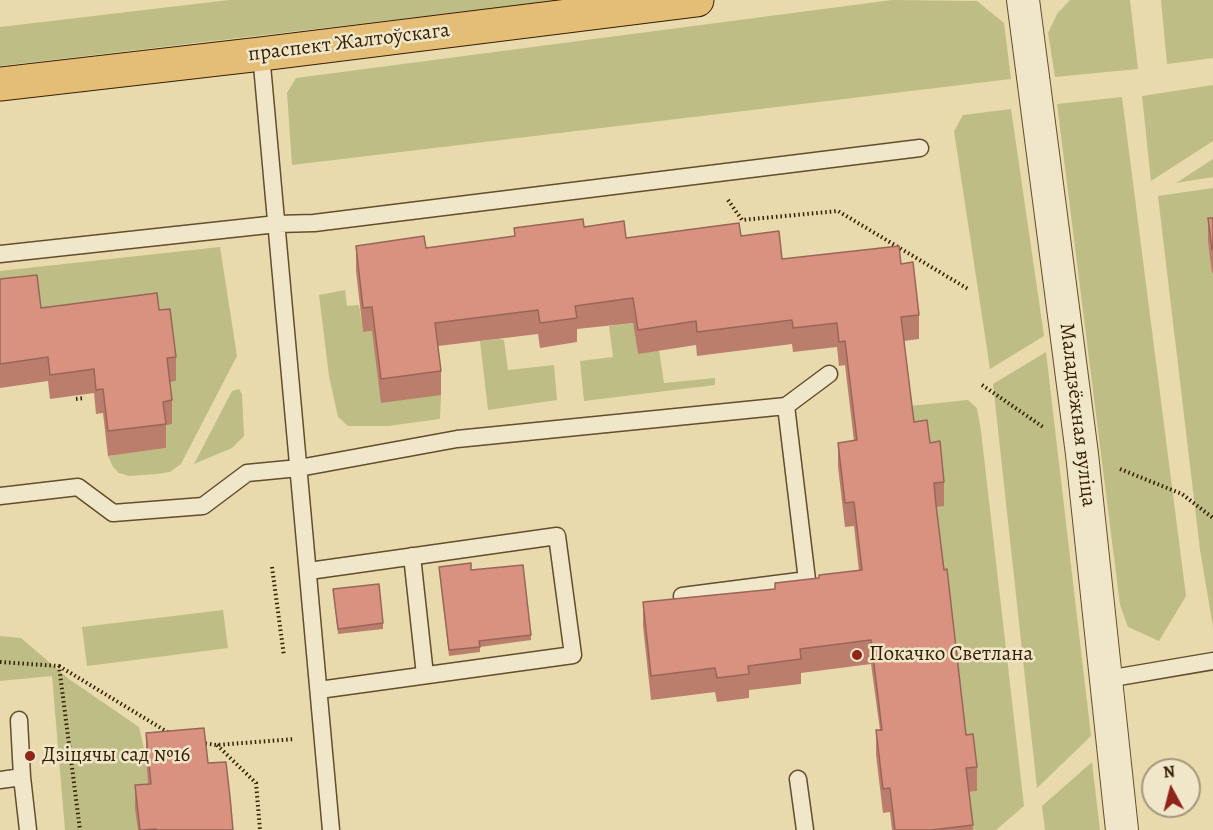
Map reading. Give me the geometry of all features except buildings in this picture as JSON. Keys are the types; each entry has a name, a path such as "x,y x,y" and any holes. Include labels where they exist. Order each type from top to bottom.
{"main road":[{"name":"праспект Жалтоўскага","path":"0,84 697,0"}],"street":[{"name":"Маладзёжная вуліца","path":"1023,0 1082,454 1122,830"}],"lane":[{"path":"261,54 331,830"},
{"path":"0,254 277,224 314,223 920,148"},
{"path":"0,496 78,487 113,513 202,506 247,473 299,468 457,439 786,406 829,374"},
{"path":"682,596 807,580 786,406"},
{"path":"309,571 557,536 573,655 320,690"},
{"path":"412,556 425,675"},
{"path":"1107,679 1213,661"},
{"path":"19,720 28,830"},
{"path":"0,780 22,777"},
{"path":"798,779 805,830"}],"path":[{"path":"722,192 742,220 838,211 968,288"},
{"path":"76,399 85,398"},
{"path":"0,662 59,666 169,733"},
{"path":"59,666 80,830"},
{"path":"198,742 217,746 297,739"},
{"path":"217,746 256,783 260,830"}],"shaded area":[{"path":"229,0 563,0 0,66 0,27"},
{"path":"892,0 977,1 1004,23 1011,79 292,165 287,93 296,78"},
{"path":"1070,0 1130,0 1138,69 1055,77 1048,33 1057,14"},
{"path":"1161,0 1213,0 1213,58 1167,64"},
{"path":"1213,85 1213,141 1151,181 1142,96"},
{"path":"1122,97 1186,596 1159,641 1128,627 1120,605 1057,104"},
{"path":"1011,109 1044,336 990,369 954,131 963,115"},
{"path":"1213,159 1213,177 1176,183"},
{"path":"1213,188 1213,242 1208,243 1213,273 1213,627 1200,550 1158,196"},
{"path":"220,247 237,356 181,464 170,472 157,474 129,476 119,473 108,456 166,448 0,311 0,271"},
{"path":"345,290 347,306 359,305 363,332 372,331 441,395 440,419 388,426 348,426 338,417 329,376 319,295"},
{"path":"633,323 638,353 659,350 664,383 715,378 715,385 584,401 580,361 613,357 609,326"},
{"path":"504,340 508,370 554,365 557,400 488,410 480,341"},
{"path":"1046,352 1091,736 1037,788 993,384"},
{"path":"239,389 242,394 244,436 232,448 194,464 232,391"},
{"path":"968,400 977,408 981,431 1024,806 996,830 957,830 963,793 977,791 958,759 909,406"},
{"path":"223,610 228,648 87,666 82,627"},
{"path":"0,636 21,638 69,679 139,727 146,757 151,808 138,830 65,830 52,676 0,681"},
{"path":"1092,762 1100,830 1045,830 1042,806"}],"place":[{"name":"Покачко Светлана","path":"857,655"},
{"name":"Дзіцячы сад №16","path":"30,756"}]}
